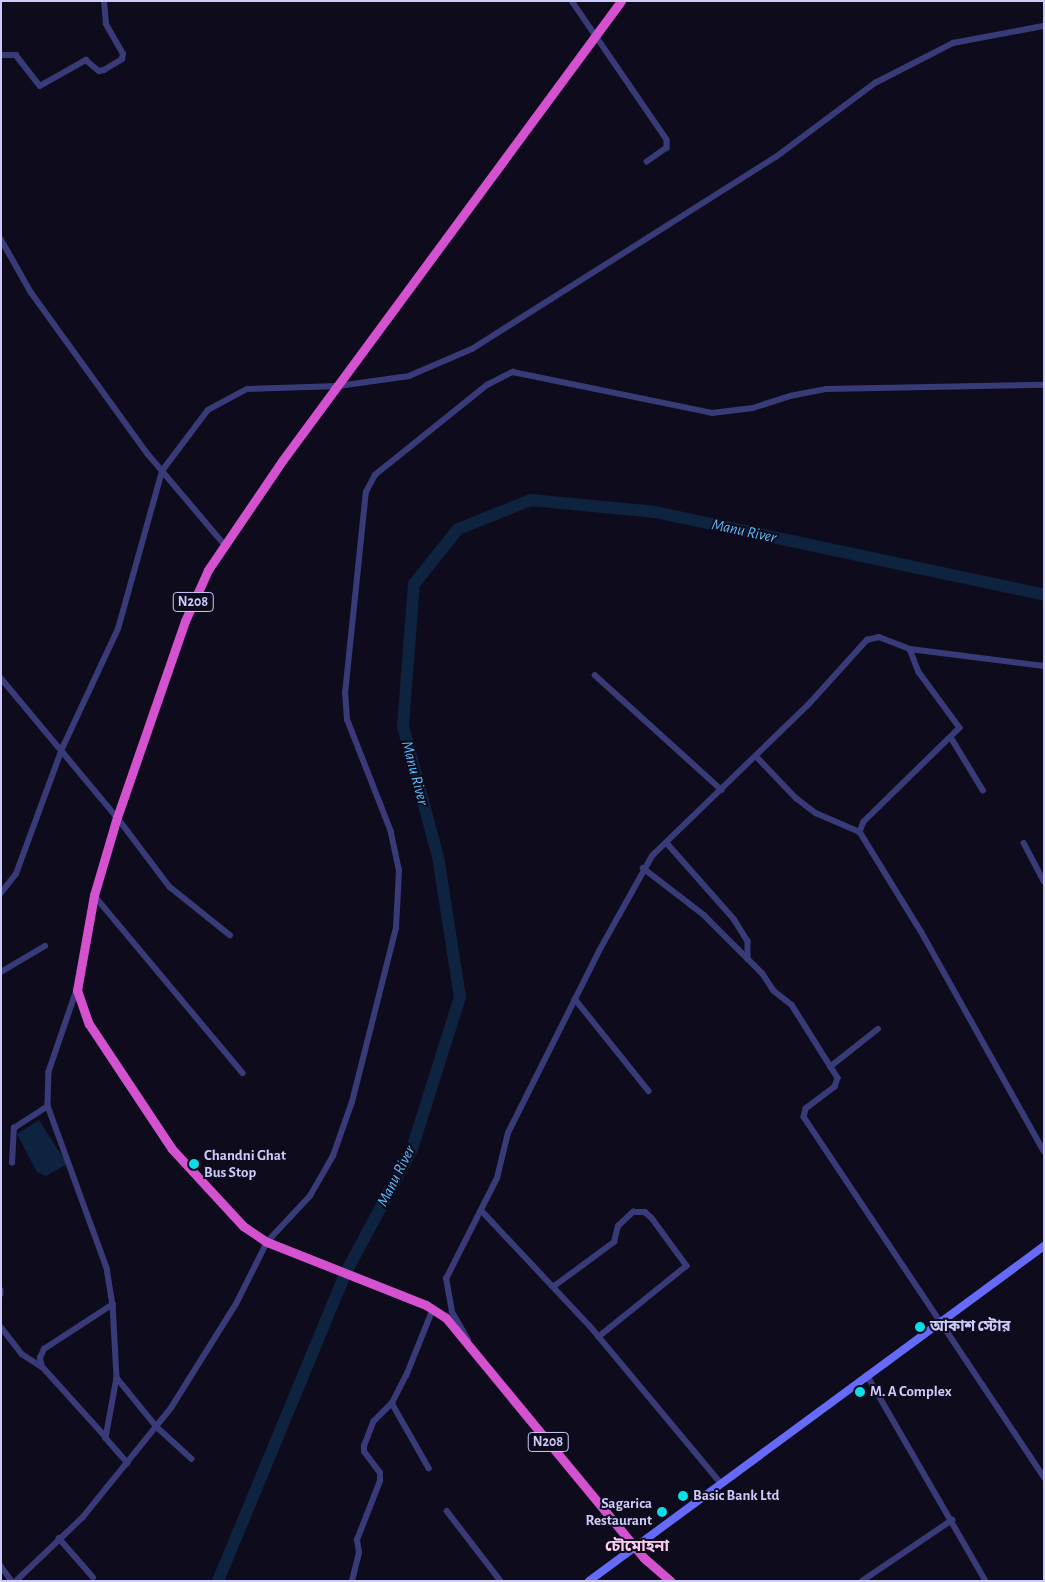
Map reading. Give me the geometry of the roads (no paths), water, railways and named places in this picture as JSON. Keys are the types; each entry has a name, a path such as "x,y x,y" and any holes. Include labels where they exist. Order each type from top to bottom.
{"highway":[{"name":"N208","path":"621,1 338,386 224,544 208,570 185,621 117,817 94,894 77,990 89,1024 172,1149 242,1226 278,1247 429,1307 446,1318 634,1546 670,1581"}],"main road":[{"path":"590,1581 720,1482 1044,1246"}],"street":[{"path":"1,55 16,55 40,86 86,60 99,70 104,70 122,59 123,54 106,24 104,1"},
{"path":"572,1 667,140 667,148 647,162"},
{"path":"1,893 16,874 62,749 118,628 162,471 208,410 247,389 338,386 409,376 472,349 776,157 875,83 953,43 1044,26"},
{"path":"1,239 31,292 162,471 224,544"},
{"path":"16,1581 83,1517 157,1427 236,1304 267,1242 310,1196 333,1156 352,1102 396,928 397,861 391,832 347,720 345,694 366,492 375,475 487,385 513,372 712,413 753,408 790,396 826,389 1044,384"},
{"path":"480,1359 452,1312 446,1278 497,1178 508,1133 643,868 756,756 867,640 879,638 910,649 1044,666"},
{"path":"860,832 864,822 952,739 960,728 919,672 910,649"},
{"path":"595,675 722,790"},
{"path":"1,678 62,749 174,891 230,935"},
{"path":"952,739 983,790"},
{"path":"756,756 803,803 816,813 860,832 921,931 1044,1151"},
{"path":"667,843 734,919 748,941 748,960"},
{"path":"1024,843 1044,881"},
{"path":"643,868 704,915 748,960 774,991 792,1005 838,1082 806,1109 804,1117 1044,1477"},
{"path":"94,894 243,1073"},
{"path":"1,972 44,946"},
{"path":"77,990 48,1072 48,1106 104,1252 113,1304 117,1378 106,1438"},
{"path":"575,999 648,1091"},
{"path":"830,1067 878,1030"},
{"path":"12,1163 16,1125 48,1106"},
{"path":"481,1210 599,1337 720,1482"},
{"path":"553,1287 614,1242 618,1226 633,1212 645,1212 652,1218 687,1266 599,1337"},
{"path":"42,1367 40,1358 44,1349 113,1304"},
{"path":"352,1581 359,1553 358,1540 380,1481 380,1473 364,1452 364,1446 373,1422 392,1403 429,1307"},
{"path":"1,1327 22,1354 42,1367 128,1463"},
{"path":"867,1375 986,1581"},
{"path":"117,1378 157,1427 192,1459"},
{"path":"392,1403 429,1468"},
{"path":"447,1511 501,1581"},
{"path":"862,1581 952,1520"},
{"path":"59,1538 93,1577"},
{"path":"1,1566 12,1581"}],"water":[{"path":"39,1120 67,1164 46,1176 37,1172 17,1134"}],"waterway":[{"name":"Manu River","path":"218,1581 345,1274 412,1149 460,997 438,857 403,726 414,584 458,529 531,500 655,512 1044,595"}],"place":[{"name":"Chandni Ghat Bus Stop","path":"194,1164"},
{"name":"আকাশ স্টোর","path":"920,1327"},
{"name":"M. A Complex","path":"860,1392"},
{"name":"Basic Bank Ltd","path":"683,1496"},
{"name":"Sagarica Restaurant","path":"662,1512"}],"district":[{"name":"চৌমোহনা","path":"637,1546"}]}
